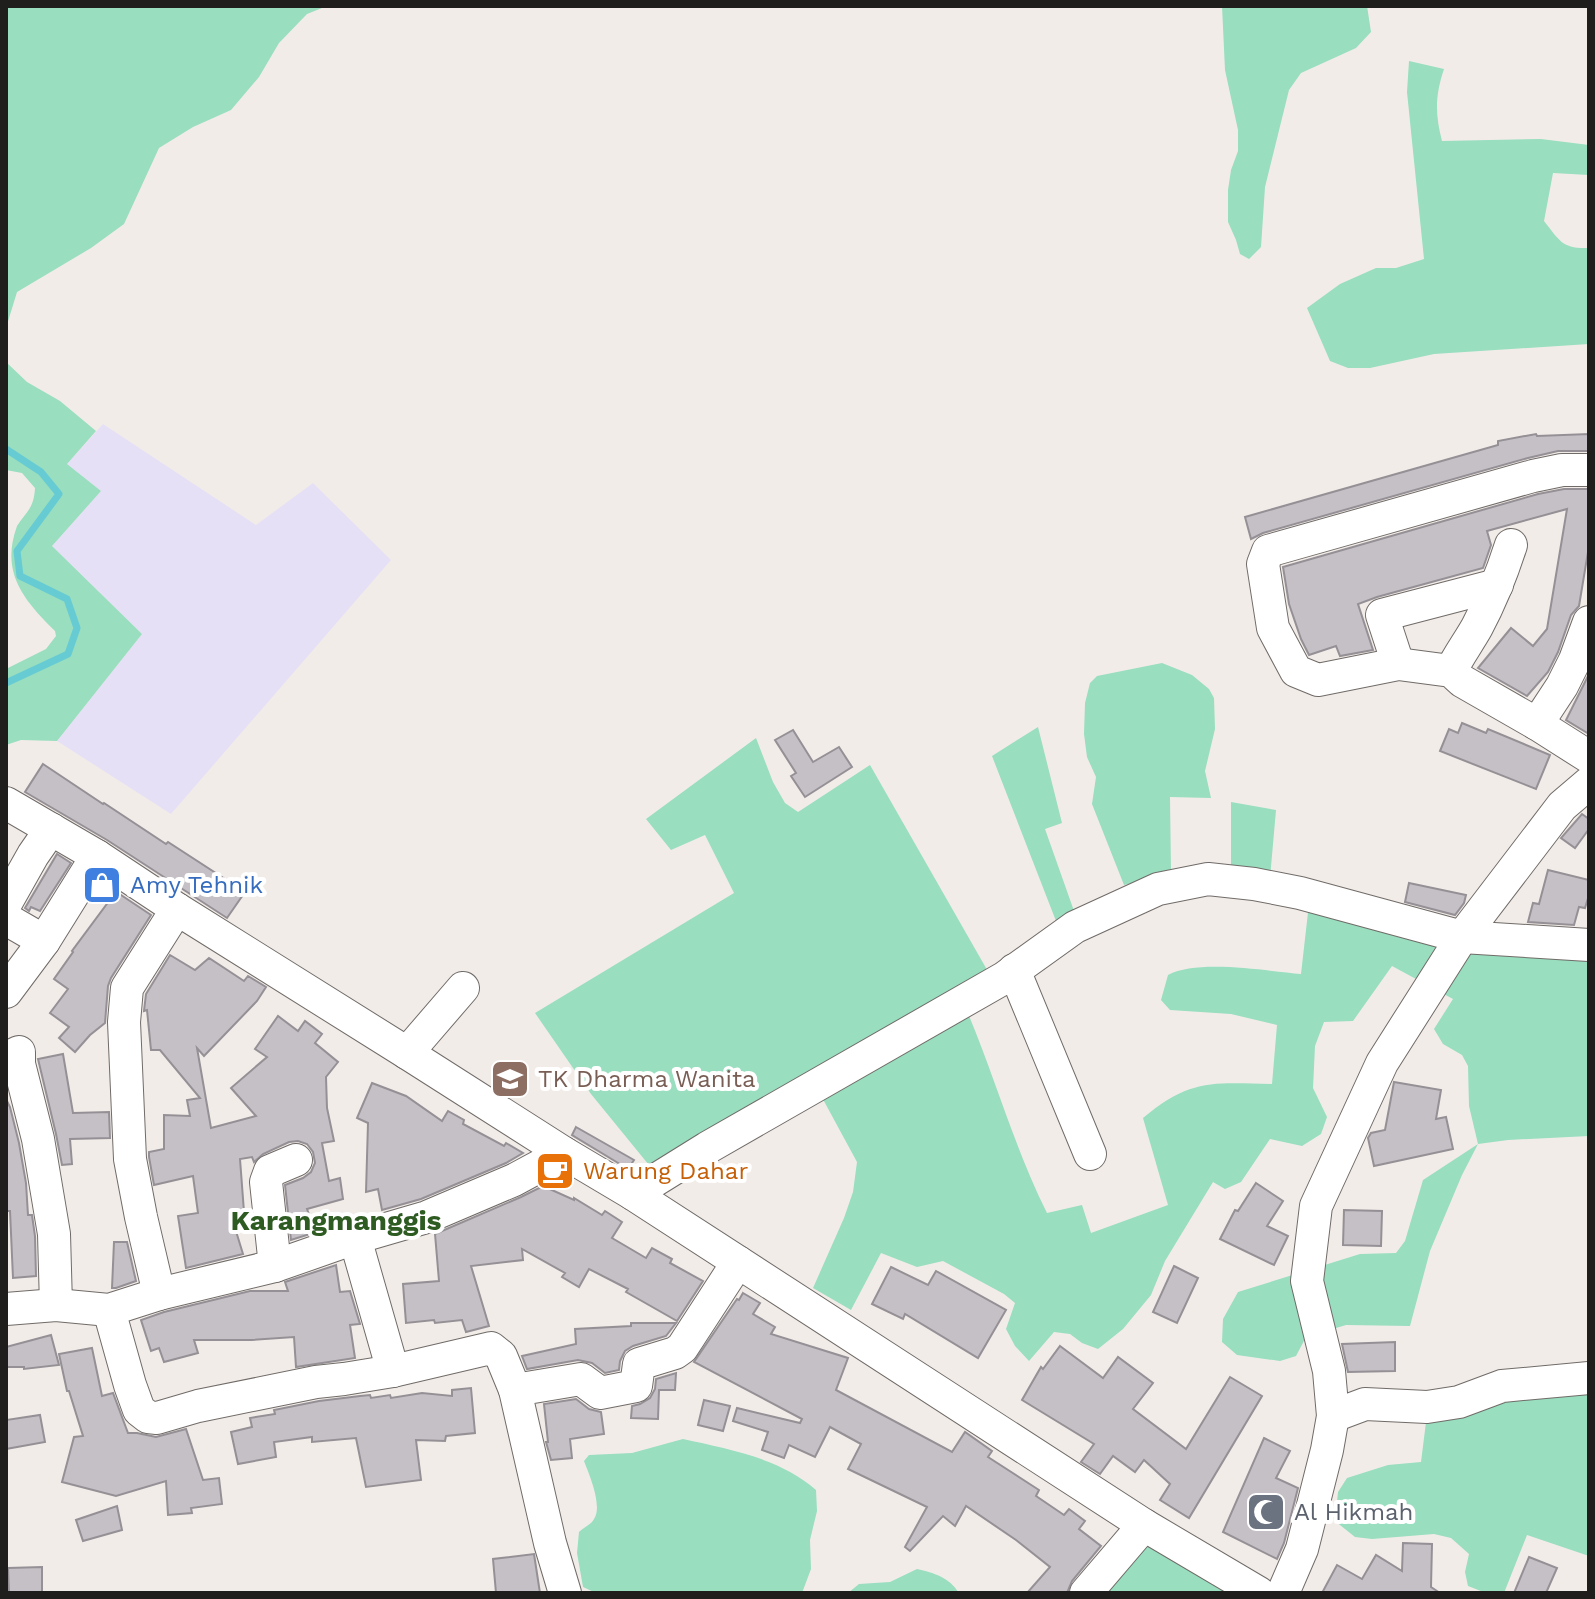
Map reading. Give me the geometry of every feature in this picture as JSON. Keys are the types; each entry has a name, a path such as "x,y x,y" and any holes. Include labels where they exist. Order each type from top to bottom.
{"street":[{"path":"1589,470 1562,470 1533,476 1268,551 1263,564 1273,628 1296,671 1318,680 1398,664 1451,671 1462,681 1589,757"},
{"path":"1451,671 1477,628 1511,545"},
{"path":"1398,664 1382,615 1497,585"},
{"path":"1537,724 1562,686 1589,622"},
{"path":"1283,1593 1302,1549 1333,1416 1329,1371 1307,1281 1316,1206 1382,1063 1462,937 1562,806 1589,783"},
{"path":"6,803 97,856 633,1194 1144,1525 1259,1593"},
{"path":"6,903 51,829"},
{"path":"6,992 44,941 97,856"},
{"path":"633,1194 1014,970 1075,927 1158,889 1208,879 1272,886 1462,937 1589,945"},
{"path":"159,1294 130,1159 124,1022 127,988 177,909"},
{"path":"6,919 44,941"},
{"path":"1014,970 1090,1154"},
{"path":"407,1053 463,988"},
{"path":"10,1050 19,1064 38,1139 54,1234 56,1305"},
{"path":"6,1309 56,1305 109,1310 159,1294 275,1266 427,1217 514,1180 564,1153"},
{"path":"275,1266 266,1182 270,1171 296,1160"},
{"path":"355,1238 393,1371"},
{"path":"515,1390 581,1379 600,1393 636,1386 639,1364 682,1348 738,1262"},
{"path":"109,1310 139,1410 148,1417 157,1418 198,1406 316,1382 393,1371 491,1348 501,1356 515,1390 550,1543 565,1593"},
{"path":"1333,1416 1365,1404 1427,1407 1459,1402 1502,1386 1588,1378"},
{"path":"1086,1593 1144,1525"}],"shaded area":[{"path":"103,424 256,525 313,483 391,560 171,814 57,741 142,634 52,546 101,491 67,464"}],"green space":[{"path":"6,6 327,6 307,14 279,43 259,77 231,110 193,127 159,148 124,224 91,248 17,292 6,328"},
{"path":"1222,6 1367,6 1371,32 1356,48 1301,73 1289,90 1265,187 1261,247 1249,259 1240,254 1228,222 1228,190 1238,151 1238,130 1225,70"},
{"path":"1409,61 1444,69 1437,105 1442,141 1541,139 1589,145 1589,175 1553,173 1544,221 1567,245 1589,248 1589,344 1434,354 1370,368 1348,368 1330,361 1307,308 1340,284 1376,268 1396,268 1424,259 1407,92"},
{"path":"6,362 27,382 60,401 96,431 67,464 101,491 52,546 142,634 57,741 21,740 6,745 6,669 46,649 56,636 25,597 13,572 12,543 17,526 32,505 35,488 22,473 6,470"},
{"path":"1162,663 1192,675 1209,689 1214,698 1215,729 1205,771 1211,798 1170,797 1171,873 1124,885 1092,804 1096,777 1087,757 1085,703 1090,683 1097,676"},
{"path":"1038,727 1062,823 1045,829 1074,911 1056,921 992,756"},
{"path":"756,738 773,782 785,803 798,812 870,765 990,975 960,995 1047,1213 1082,1205 1091,1233 1168,1205 1143,1118 1189,1089 1234,1083 1272,1084 1277,1025 1231,1014 1170,1010 1161,1000 1168,975 1181,970 1233,967 1301,974 1311,886 1392,934 1485,955 1589,958 1589,1136 1478,1144 1469,1106 1468,1066 1462,1055 1443,1044 1434,1029 1453,999 1392,966 1353,1021 1324,1022 1315,1046 1313,1088 1327,1117 1321,1134 1302,1146 1270,1139 1241,1182 1225,1189 1213,1182 1165,1261 1151,1295 1123,1329 1098,1349 1070,1334 1054,1332 1029,1361 1015,1346 1006,1329 1015,1303 943,1261 917,1267 881,1253 851,1310 813,1288 844,1218 853,1192 857,1162 812,1079 653,1170 591,1094 535,1013 734,893 705,835 671,850 646,819"},
{"path":"1231,802 1276,810 1270,878 1231,871"},
{"path":"1478,1144 1430,1251 1410,1326 1346,1325 1306,1337 1296,1356 1280,1361 1237,1355 1222,1342 1223,1319 1238,1292 1360,1254 1396,1253 1405,1241 1423,1180"},
{"path":"1589,1373 1589,1556 1527,1535 1504,1593 1486,1593 1468,1586 1465,1572 1469,1554 1451,1538 1434,1534 1372,1539 1355,1537 1335,1521 1338,1492 1347,1478 1388,1465 1421,1462 1426,1422"},
{"path":"683,1439 770,1462 816,1490 817,1511 810,1540 811,1569 802,1593 596,1593 583,1587 577,1553 579,1532 593,1521 597,1506 584,1461 589,1455 632,1453"},
{"path":"1143,1542 1232,1593 1098,1593"},
{"path":"917,1569 946,1579 959,1593 848,1593 859,1584 890,1582"}],"building":[{"path":"1536,434 1589,434 1589,451 1558,451 1528,458 1251,539 1245,517 1498,445 1498,441"},
{"path":"1564,489 1589,489 1589,546 1579,606 1571,615 1548,672 1527,696 1478,668 1511,628 1533,646 1547,629 1567,509 1487,531 1491,545 1483,568 1358,604 1373,650 1340,656 1336,646 1309,655 1289,604 1283,567"},
{"path":"1589,674 1589,734 1566,720"},
{"path":"1462,723 1486,733 1488,729 1550,755 1536,789 1440,751 1449,729 1458,733"},
{"path":"793,730 813,762 839,747 852,767 805,797 791,776 796,773 775,740"},
{"path":"43,764 245,892 227,918 107,840 25,792"},
{"path":"1582,814 1589,819 1589,829 1575,848 1561,838"},
{"path":"57,854 71,863 40,911 31,907 29,911 25,908"},
{"path":"1548,870 1589,880 1585,908 1579,907 1574,925 1528,922 1533,903 1539,904"},
{"path":"103,883 151,915 111,978 105,1023 75,1052 59,1038 69,1027 50,1013 68,989 54,979 109,901 96,893"},
{"path":"1409,883 1466,895 1464,903 1455,915 1405,902"},
{"path":"170,955 195,970 209,958 244,981 248,976 266,987 257,1001 204,1056 197,1048 211,1128 256,1116 231,1088 267,1057 255,1049 278,1016 298,1031 305,1021 322,1034 315,1043 338,1062 326,1077 327,1108 334,1141 322,1143 329,1181 340,1178 343,1199 307,1209 310,1234 291,1240 285,1185 311,1172 315,1163 313,1152 307,1144 298,1141 263,1154 254,1162 252,1157 240,1159 245,1225 235,1228 243,1254 186,1268 178,1216 198,1213 193,1176 154,1185 149,1157 149,1152 164,1149 164,1115 190,1116 187,1100 200,1098 160,1050 151,1050 147,1010 144,1011 146,994"},
{"path":"63,1054 73,1113 109,1112 110,1138 70,1139 72,1164 62,1165 38,1059"},
{"path":"1394,1082 1441,1090 1436,1119 1446,1117 1453,1149 1374,1166 1368,1138 1371,1133 1385,1130"},
{"path":"372,1083 406,1096 442,1121 448,1111 464,1120 463,1124 523,1153 421,1199 382,1210 378,1189 366,1192 368,1123 357,1118"},
{"path":"6,1099 19,1143 28,1215 32,1215 36,1276 13,1278 10,1211 6,1211"},
{"path":"576,1127 634,1160 628,1169 572,1135"},
{"path":"1256,1183 1283,1201 1267,1226 1288,1236 1274,1265 1220,1239 1235,1210 1238,1211"},
{"path":"543,1186 574,1198 602,1215 605,1211 622,1222 612,1238 646,1258 652,1248 672,1259 670,1263 703,1281 677,1321 626,1292 628,1289 589,1269 579,1287 562,1277 565,1273 522,1249 523,1260 471,1266 489,1326 466,1332 462,1320 406,1323 403,1284 439,1281 435,1234"},
{"path":"1344,1210 1382,1211 1381,1246 1343,1245"},
{"path":"114,1242 127,1242 136,1281 112,1288"},
{"path":"336,1265 340,1292 350,1291 360,1324 350,1325 355,1358 296,1367 294,1337 194,1340 198,1353 164,1362 159,1348 151,1351 141,1320 250,1291 288,1291 285,1282"},
{"path":"1174,1266 1198,1278 1177,1323 1153,1312"},
{"path":"891,1267 928,1285 936,1271 1006,1310 978,1358 905,1314 903,1319 872,1304"},
{"path":"743,1293 760,1303 753,1314 775,1327 771,1334 848,1358 836,1390 952,1452 965,1432 992,1451 988,1457 1039,1490 1036,1496 1064,1515 1069,1509 1085,1521 1079,1529 1101,1546 1072,1581 1067,1593 1027,1593 1050,1567 966,1506 955,1526 943,1516 910,1551 905,1547 927,1507 848,1469 861,1444 830,1427 815,1457 789,1445 784,1458 762,1450 768,1432 733,1421 737,1408 800,1423 802,1419 694,1362"},
{"path":"631,1323 676,1323 666,1336 625,1351 619,1370 605,1373 592,1363 578,1360 527,1369 522,1356 576,1344 575,1329 631,1326"},
{"path":"51,1335 59,1365 24,1369 6,1367 6,1347"},
{"path":"1395,1342 1395,1371 1348,1372 1342,1344"},
{"path":"1060,1346 1103,1378 1118,1357 1153,1383 1133,1409 1186,1449 1230,1377 1262,1396 1189,1518 1160,1500 1170,1484 1144,1460 1135,1472 1113,1456 1100,1474 1081,1462 1094,1444 1022,1400 1041,1367 1043,1369"},
{"path":"92,1348 102,1396 113,1393 128,1433 156,1437 186,1429 203,1480 219,1478 222,1504 191,1508 192,1513 168,1515 166,1481 116,1496 62,1482 74,1437 83,1436 67,1391 59,1354"},
{"path":"676,1373 675,1390 659,1390 658,1419 631,1418 632,1406 650,1398 656,1379"},
{"path":"471,1388 475,1433 446,1436 445,1441 416,1440 421,1480 366,1487 356,1438 312,1442 312,1437 274,1442 276,1457 238,1464 231,1432 252,1427 250,1418 275,1414 274,1410 370,1395 371,1398 422,1393 452,1396 452,1390"},
{"path":"576,1399 589,1409 601,1412 604,1434 570,1439 572,1458 551,1460 546,1442 544,1404"},
{"path":"704,1400 730,1406 723,1431 698,1425"},
{"path":"40,1415 45,1442 6,1449 6,1420"},
{"name":"Al Hikmah","path":"1264,1438 1290,1451 1276,1478 1298,1488 1277,1559 1223,1532"},
{"path":"117,1506 122,1530 83,1541 76,1520"},
{"path":"1403,1543 1432,1544 1431,1587 1440,1593 1322,1593 1337,1565 1362,1579 1376,1555 1402,1571"},
{"path":"534,1554 540,1593 496,1593 493,1559"},
{"path":"1529,1557 1557,1568 1546,1593 1514,1593"},
{"path":"42,1567 42,1593 9,1593 8,1568"}],"waterway":[{"path":"6,449 41,472 59,494 17,551 20,576 67,599 77,628 68,654 6,683"}],"place":[{"name":"Amy Tehnik","path":"102,885"},
{"name":"TK Dharma Wanita","path":"510,1079"},
{"name":"Warung Dahar","path":"555,1171"},
{"name":"Al Hikmah","path":"1266,1512"}],"district":[{"name":"Karangmanggis","path":"336,1220"}]}
